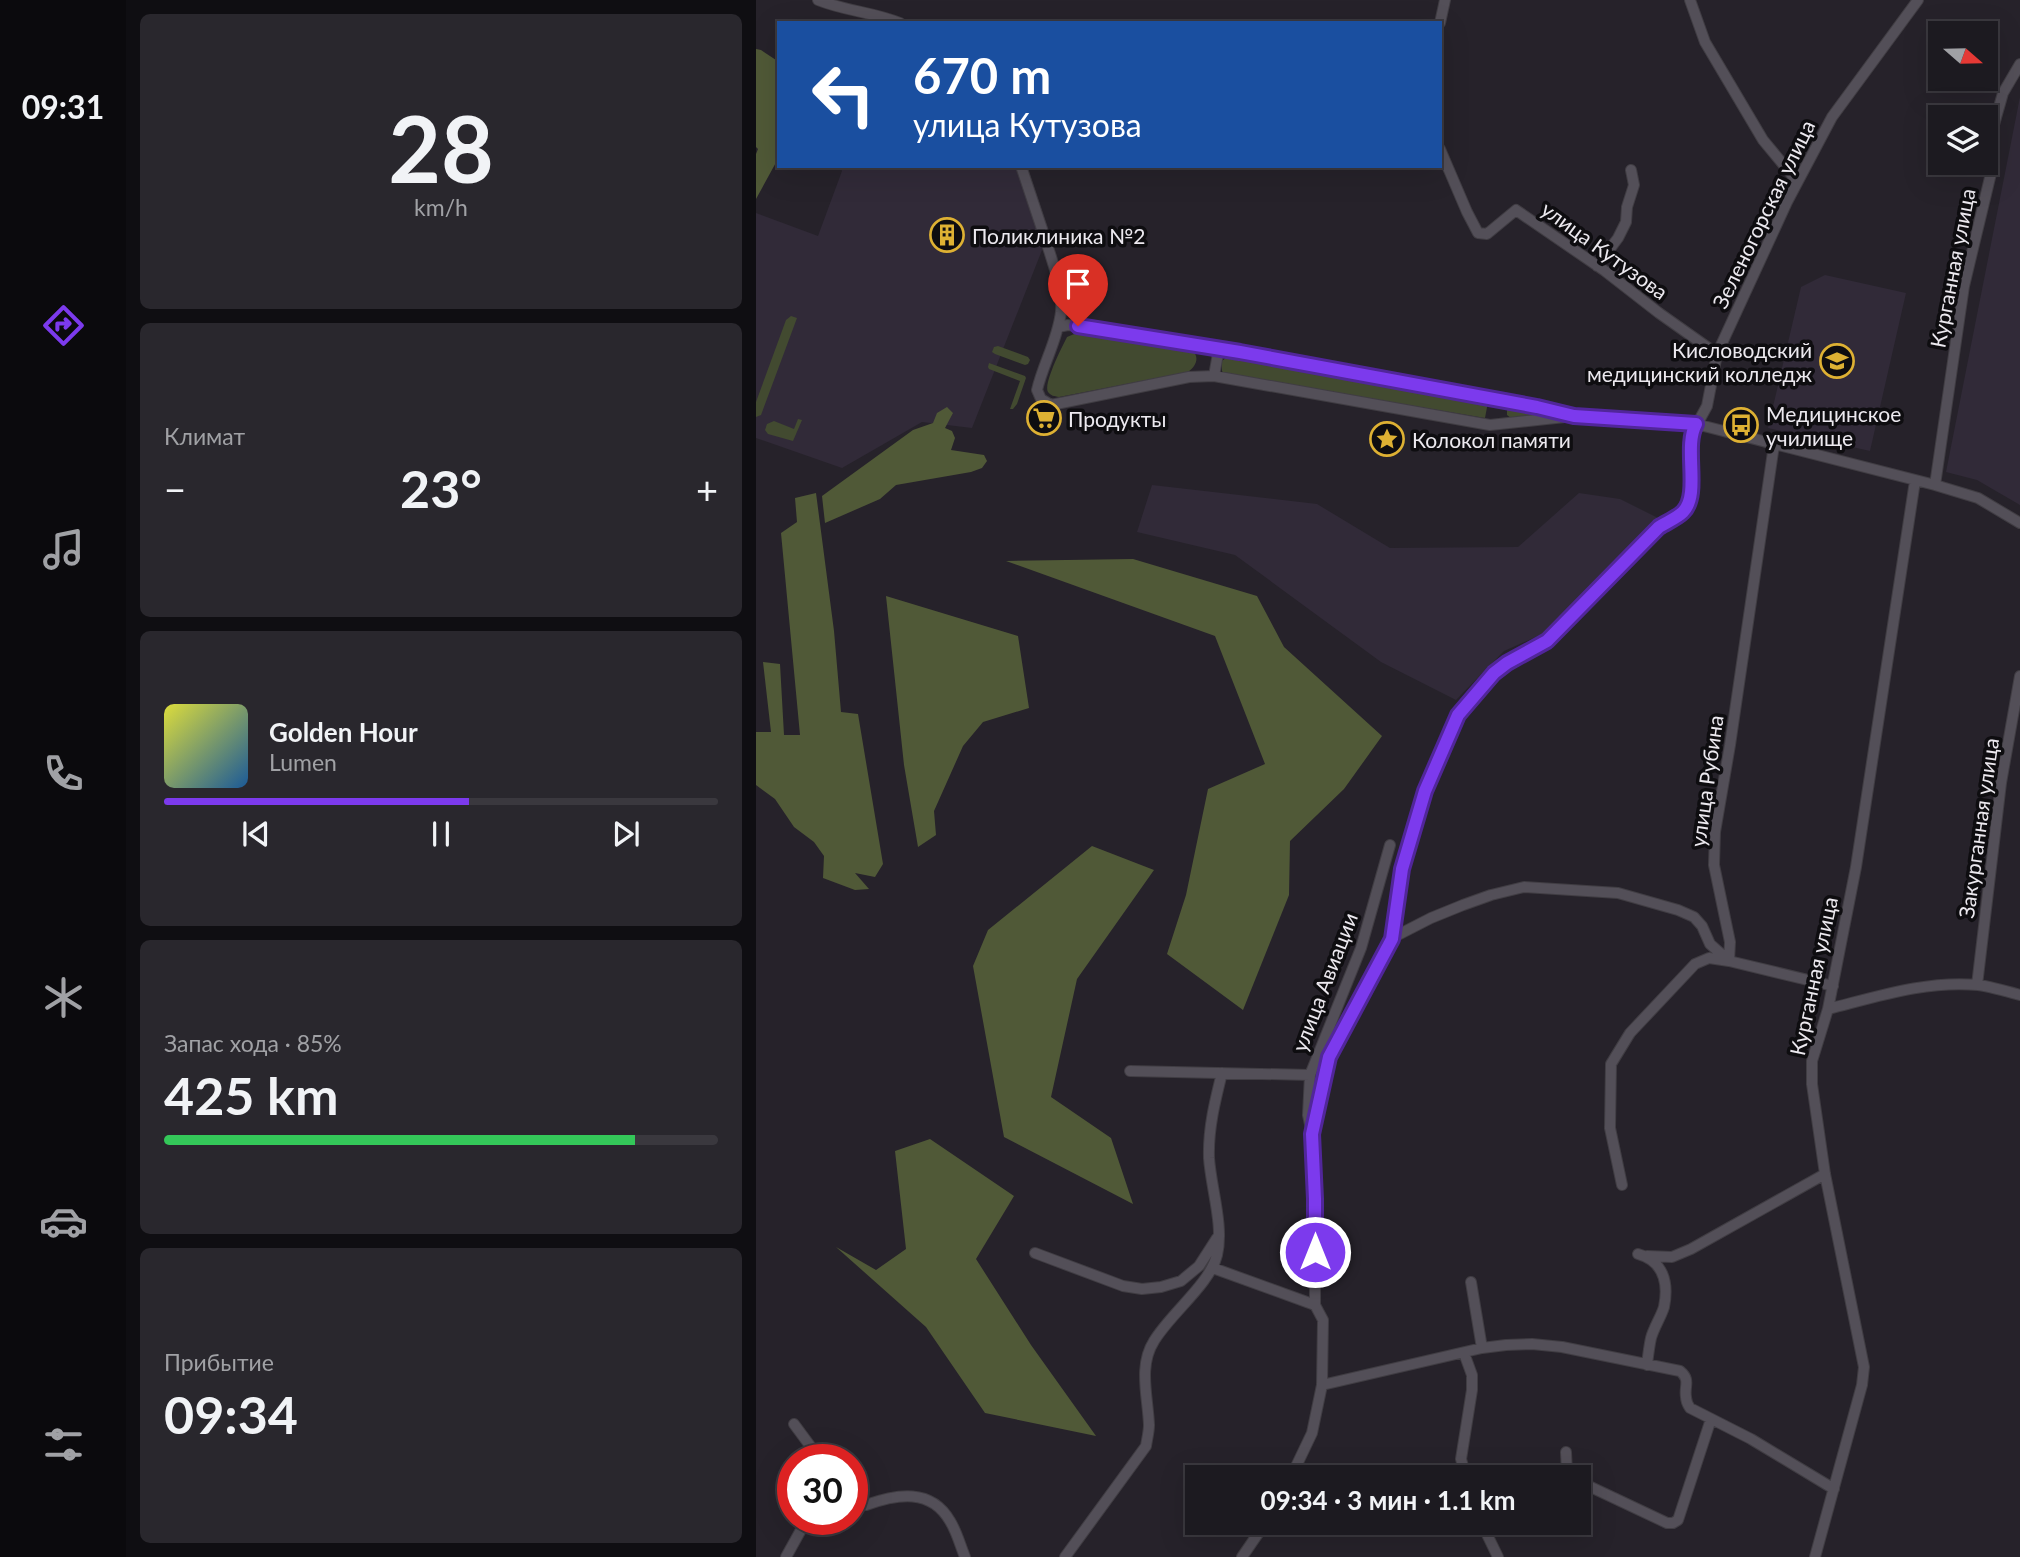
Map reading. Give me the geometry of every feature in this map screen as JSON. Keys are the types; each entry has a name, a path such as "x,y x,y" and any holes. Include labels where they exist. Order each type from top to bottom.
{"street":[{"path":"818,0 895,21"},
{"path":"1440,21 1445,0"},
{"path":"1690,0 1705,42 1763,139 1797,181"},
{"name":"Зеленогорская улица","path":"1696,424 1707,406 1717,354 1797,181 1832,117 1917,0"},
{"name":"Курганная улица","path":"1935,485 1964,286 1993,165 1987,149 2003,93 2020,64"},
{"name":"улица Кутузова","path":"1442,154 1478,233 1487,234 1516,210 1717,354"},
{"path":"1022,168 1060,294 1058,327 1037,390 1041,399 1051,405 1189,377 1214,376 1490,425 1574,416 1696,424 1978,498 2020,523"},
{"path":"1597,266 1618,238 1626,222 1634,185 1631,170"},
{"path":"1058,327 1078,326 1219,348 1574,416"},
{"path":"1214,376 1219,348"},
{"name":"улица Авиации","path":"1312,1134 1329,1057 1392,939 1402,869 1425,791 1458,715 1494,673 1547,641 1659,527 1681,515 1686,509 1691,473 1690,437 1696,424"},
{"name":"улица Рубина","path":"1729,961 1730,942 1714,866 1715,832 1774,445"},
{"name":"Курганная улица","path":"1815,1557 1835,1489 1864,1367 1825,1174 1812,1084 1812,1061 1828,1009 1856,867 1915,481"},
{"name":"Закурганная улица","path":"1977,985 2001,783 2020,676"},
{"name":"улица Авиации","path":"1297,1465 1312,1433 1322,1385 1323,1320 1315,1305 1315,1199 1312,1134 1308,1115 1310,1075 1361,948 1390,845"},
{"path":"1392,939 1431,918 1491,895 1524,887 1588,891 1618,893 1694,917 1702,926 1710,944 1729,961"},
{"path":"1622,1185 1611,1128 1611,1064 1630,1032 1695,964 1709,958 1729,961 1833,986"},
{"path":"1828,1009 1914,988 1977,985 2020,995"},
{"path":"1129,1071 1310,1075"},
{"path":"1065,1557 1146,1446 1149,1427 1145,1389 1147,1357 1153,1341 1213,1268 1218,1253 1219,1236 1209,1157 1213,1109 1222,1073"},
{"path":"1647,1366 1651,1339 1664,1307 1665,1288 1662,1272 1656,1263 1642,1255 1672,1257 1691,1249 1825,1174"},
{"path":"1035,1253 1123,1286 1142,1289 1181,1281 1199,1266 1219,1236"},
{"path":"1213,1268 1315,1305"},
{"path":"1472,1282 1482,1348"},
{"path":"1322,1385 1482,1348 1532,1344 1562,1347 1680,1371 1688,1381 1685,1396 1690,1408 1751,1439 1835,1489"},
{"path":"1463,1465 1461,1459 1472,1390 1472,1375 1464,1353"},
{"path":"1591,1487 1673,1523 1678,1520 1711,1419"},
{"path":"794,1424 809,1444"},
{"path":"1566,1452 1567,1465"},
{"path":"868,1504 888,1497 926,1499 942,1508 952,1523 965,1557"},
{"path":"786,1557 799,1535"},
{"path":"1242,1557 1257,1535"},
{"path":"1487,1535 1498,1557"}],"shaded area":[{"path":"2020,97 2020,505 1977,480 1946,472"},
{"path":"841,168 1020,168 1044,245 972,428 922,422 842,468 756,438 756,213 818,236"},
{"name":"Кисловодский медицинский колледж","path":"1825,275 1906,293 1870,451 1768,428 1801,287"},
{"path":"1152,485 1317,504 1390,548 1518,547 1579,493 1620,499 1662,520 1547,632 1504,651 1456,700 1381,662 1235,555 1137,532"}],"green space":[{"path":"756,49 777,61 777,161 756,199"},
{"path":"791,316 797,318 761,415 756,417 756,402 786,320"},
{"path":"1079,332 1191,349 1196,355 1196,361 1188,372 1053,396 1047,388 1054,365 1067,337"},
{"path":"994,347 1028,357 1028,364 992,352"},
{"path":"1228,356 1488,402 1485,418 1224,374 1222,361"},
{"path":"989,363 1025,376 1013,409 1010,409 1020,381 989,369"},
{"path":"1512,406 1537,411 1538,414 1511,418 1507,415 1507,409"},
{"path":"947,407 953,413 945,428 952,431 955,438 951,450 984,455 987,461 982,468 896,485 880,499 825,523 822,496 913,430 933,423 937,413"},
{"path":"798,419 802,420 793,441 768,434 765,430 767,424 774,421 794,429"},
{"path":"816,493 834,631 841,712 858,714 883,864 875,877 855,873 869,889 855,890 823,878 824,856 814,842 794,827 775,799 756,785 756,732 771,732 763,662 780,664 784,735 800,735 781,533 797,522 795,498"},
{"path":"1133,559 1257,596 1284,647 1382,736 1344,789 1290,841 1289,895 1243,1010 1167,954 1186,895 1208,789 1265,764 1215,636 1006,561"},
{"path":"886,596 1018,636 1029,708 983,722 963,746 934,811 936,835 918,847 904,765"},
{"path":"1092,846 1154,870 1077,979 1051,1097 1111,1138 1133,1204 1004,1137 973,966 988,930"},
{"path":"930,1139 1014,1196 976,1259 1031,1345 1096,1436 985,1413 926,1327 836,1247 876,1270 906,1249 895,1151"}],"place":[{"name":"Поликлиника №2","path":"947,235"},
{"name":"Кисловодский медицинский колледж","path":"1837,361"},
{"name":"Продукты","path":"1044,418"},
{"name":"Медицинское училище","path":"1741,425"},
{"name":"Колокол памяти","path":"1387,439"}],"route":[{"path":"1078,326 1282,359 1574,416 1696,424 1690,437 1692,458 1686,509 1681,515 1659,527 1547,641 1494,673 1458,715 1425,791 1402,869 1392,939 1329,1057 1312,1134 1315,1252"}]}
